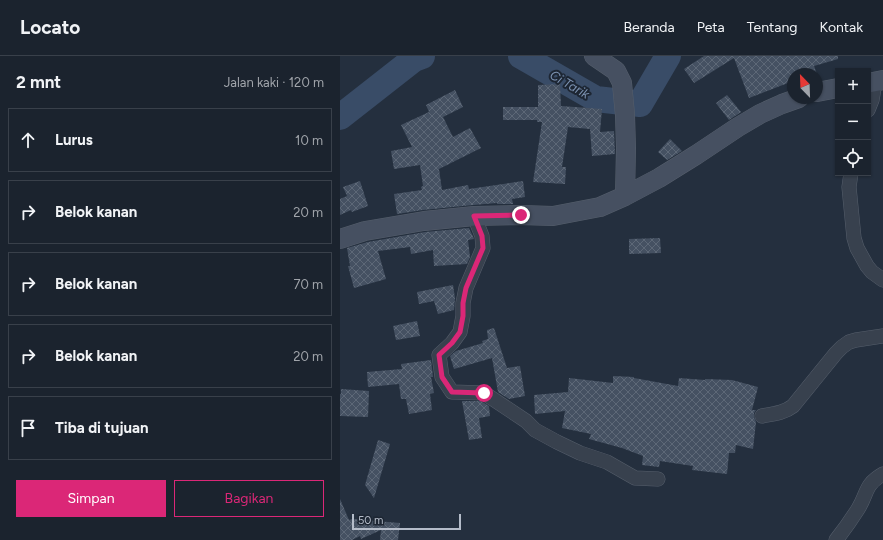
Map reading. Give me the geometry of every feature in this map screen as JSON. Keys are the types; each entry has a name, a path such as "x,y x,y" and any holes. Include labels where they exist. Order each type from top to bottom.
{"street":[{"path":"594,56 616,71 622,83 626,148 625,196"},
{"path":"870,104 875,82"},
{"path":"823,91 835,89"},
{"path":"340,239 365,231 424,221 474,216 553,216 600,207 659,178 738,127 760,114 787,102"},
{"path":"851,176 849,187 854,238 857,248 867,266 872,272 883,280"},
{"path":"474,216 482,236 483,248 466,288 460,332 452,343 439,355 442,377 452,392 484,393 526,421 535,430 580,453 607,462 636,478 658,479"},
{"path":"762,416 783,412 793,406 836,353 849,342 883,336"},
{"path":"836,540 859,508 868,487 883,474"}],"building":[{"path":"704,56 838,56 838,59 814,66 815,68 787,68 787,83 749,98 734,58 694,83 684,69"},
{"path":"560,84 561,106 602,109 600,132 614,131 615,154 592,156 590,129 568,127 562,167 566,167 565,184 533,182 542,122 537,122 537,120 503,120 503,107 538,107 538,85"},
{"path":"455,90 463,107 443,117 453,137 470,128 481,148 439,169 442,190 468,185 469,189 523,181 525,197 512,199 513,204 497,203 473,205 397,214 394,194 422,190 421,187 423,186 420,165 394,169 391,151 412,147 401,125 429,112 426,105"},
{"path":"727,95 741,112 729,120 716,103"},
{"path":"670,139 682,151 667,160 658,152"},
{"path":"360,181 368,206 352,212 351,210 340,215 340,199 347,196 343,187"},
{"path":"469,228 474,239 468,240 470,257 467,264 434,266 433,250 411,254 410,247 378,251 386,279 354,288 348,266 350,266 347,248 368,242 425,232"},
{"path":"660,238 661,253 629,254 629,239"},
{"path":"453,285 455,298 454,310 438,314 434,301 419,304 417,292"},
{"path":"417,321 420,336 396,340 393,326"},
{"path":"494,328 507,368 520,366 525,396 509,399 498,392 492,358 454,369 450,356 456,351 483,343 482,341 488,339 487,330"},
{"path":"431,360 433,377 431,377 434,393 430,394 432,410 409,414 406,399 401,399 399,384 368,387 367,372 402,369 401,364"},
{"path":"613,376 634,377 678,386 679,378 732,380 758,387 752,410 756,410 754,413 756,422 753,449 736,445 735,453 729,453 727,474 692,470 693,466 660,461 659,467 642,465 643,456 622,448 589,439 591,434 562,428 565,411 535,414 534,395 568,392 569,378 613,383"},
{"path":"341,389 369,391 368,417 340,416"},
{"path":"462,401 481,401 489,406 490,416 479,418 482,438 469,440"},
{"path":"378,440 390,444 374,498 365,485"},
{"path":"340,499 349,520 400,523 398,540 380,540 381,530 361,539 360,536 352,540 340,540"}],"waterway":[{"name":"Ci Tarik","path":"340,117 414,59 422,56"},
{"name":"Ci Tarik","path":"521,56 596,99 640,104 668,56"}],"route":[{"path":"484,393 452,392 442,377 439,355 452,343 460,332 466,288 483,248 482,236 474,216 521,215"}]}
